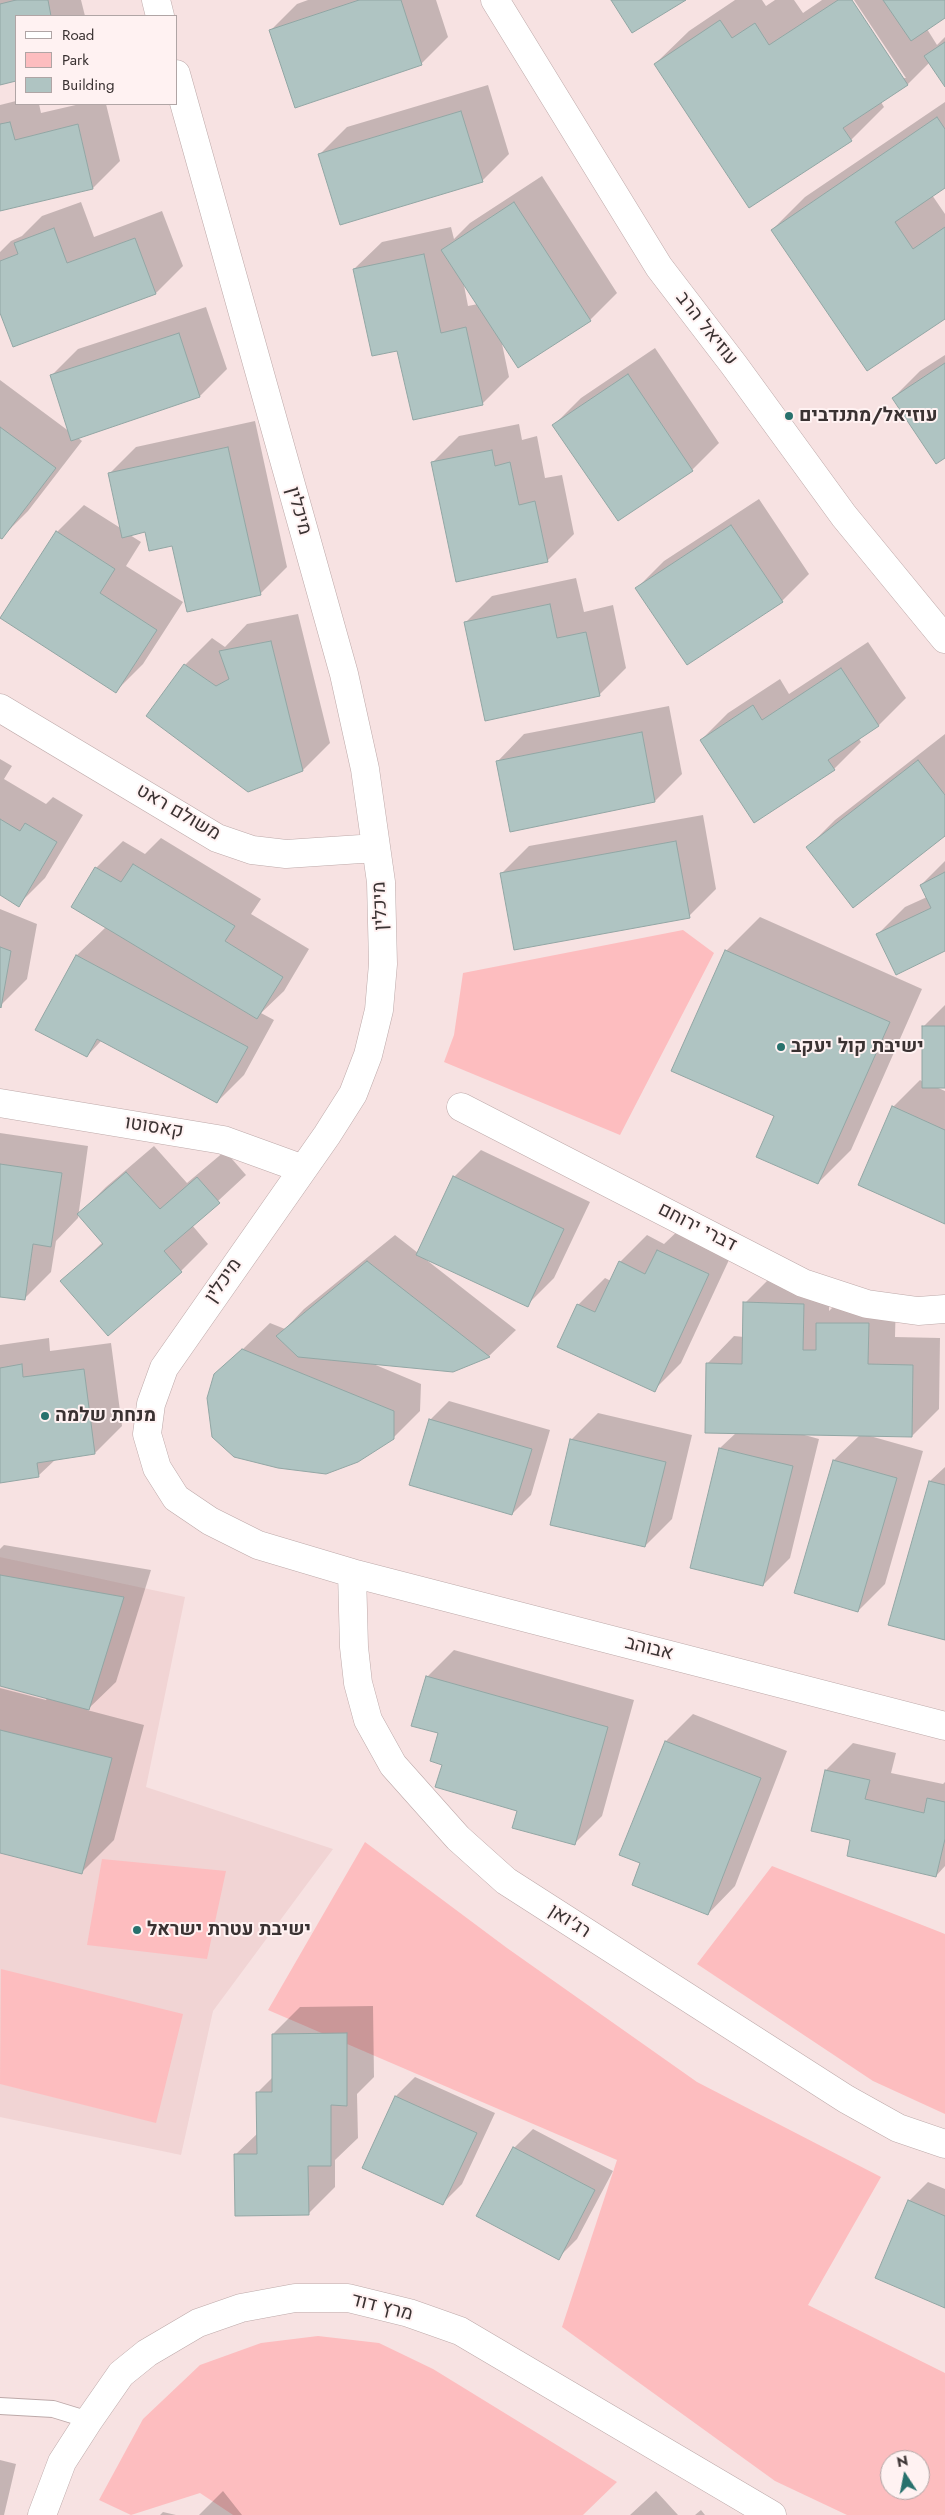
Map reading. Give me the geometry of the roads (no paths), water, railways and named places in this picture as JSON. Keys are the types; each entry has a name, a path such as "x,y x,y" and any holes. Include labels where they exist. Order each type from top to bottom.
{"street":[{"path":"156,0 160,15"},
{"name":"עוזיאל הרב","path":"495,0 659,267 734,364 844,516 945,639"},
{"name":"מיכלין","path":"178,81 344,674 365,769 381,882 383,964 379,1010 368,1055 352,1094 304,1169 164,1368 151,1404 147,1434 157,1468 176,1498 210,1521 258,1545 352,1573"},
{"name":"משולם ראט","path":"0,708 217,838 252,850 286,854 376,848"},
{"name":"קאסוטו","path":"0,1103 223,1140 304,1169"},
{"name":"דברי ירוחם","path":"461,1106 803,1283 867,1304 918,1311 945,1309"},
{"name":"אבוהב","path":"352,1573 945,1726"},
{"name":"רג'ואן","path":"352,1573 354,1647 358,1683 368,1720 394,1765 458,1838 506,1882 846,2099 898,2128 945,2144"},
{"name":"מרץ דוד","path":"42,2515 62,2462 121,2374 148,2353 198,2323 241,2308 295,2298 348,2298 409,2313 460,2332 772,2515"}],"lane":[{"path":"0,2406 53,2409 89,2420"}],"place":[{"name":"עוזיאל/מתנדבים","path":"789,416"},
{"name":"ישיבת קול יעקב","path":"781,1047"},
{"name":"מנחת שלמה","path":"45,1416"},
{"name":"ישיבת עטרת ישראל","path":"137,1930"}]}
